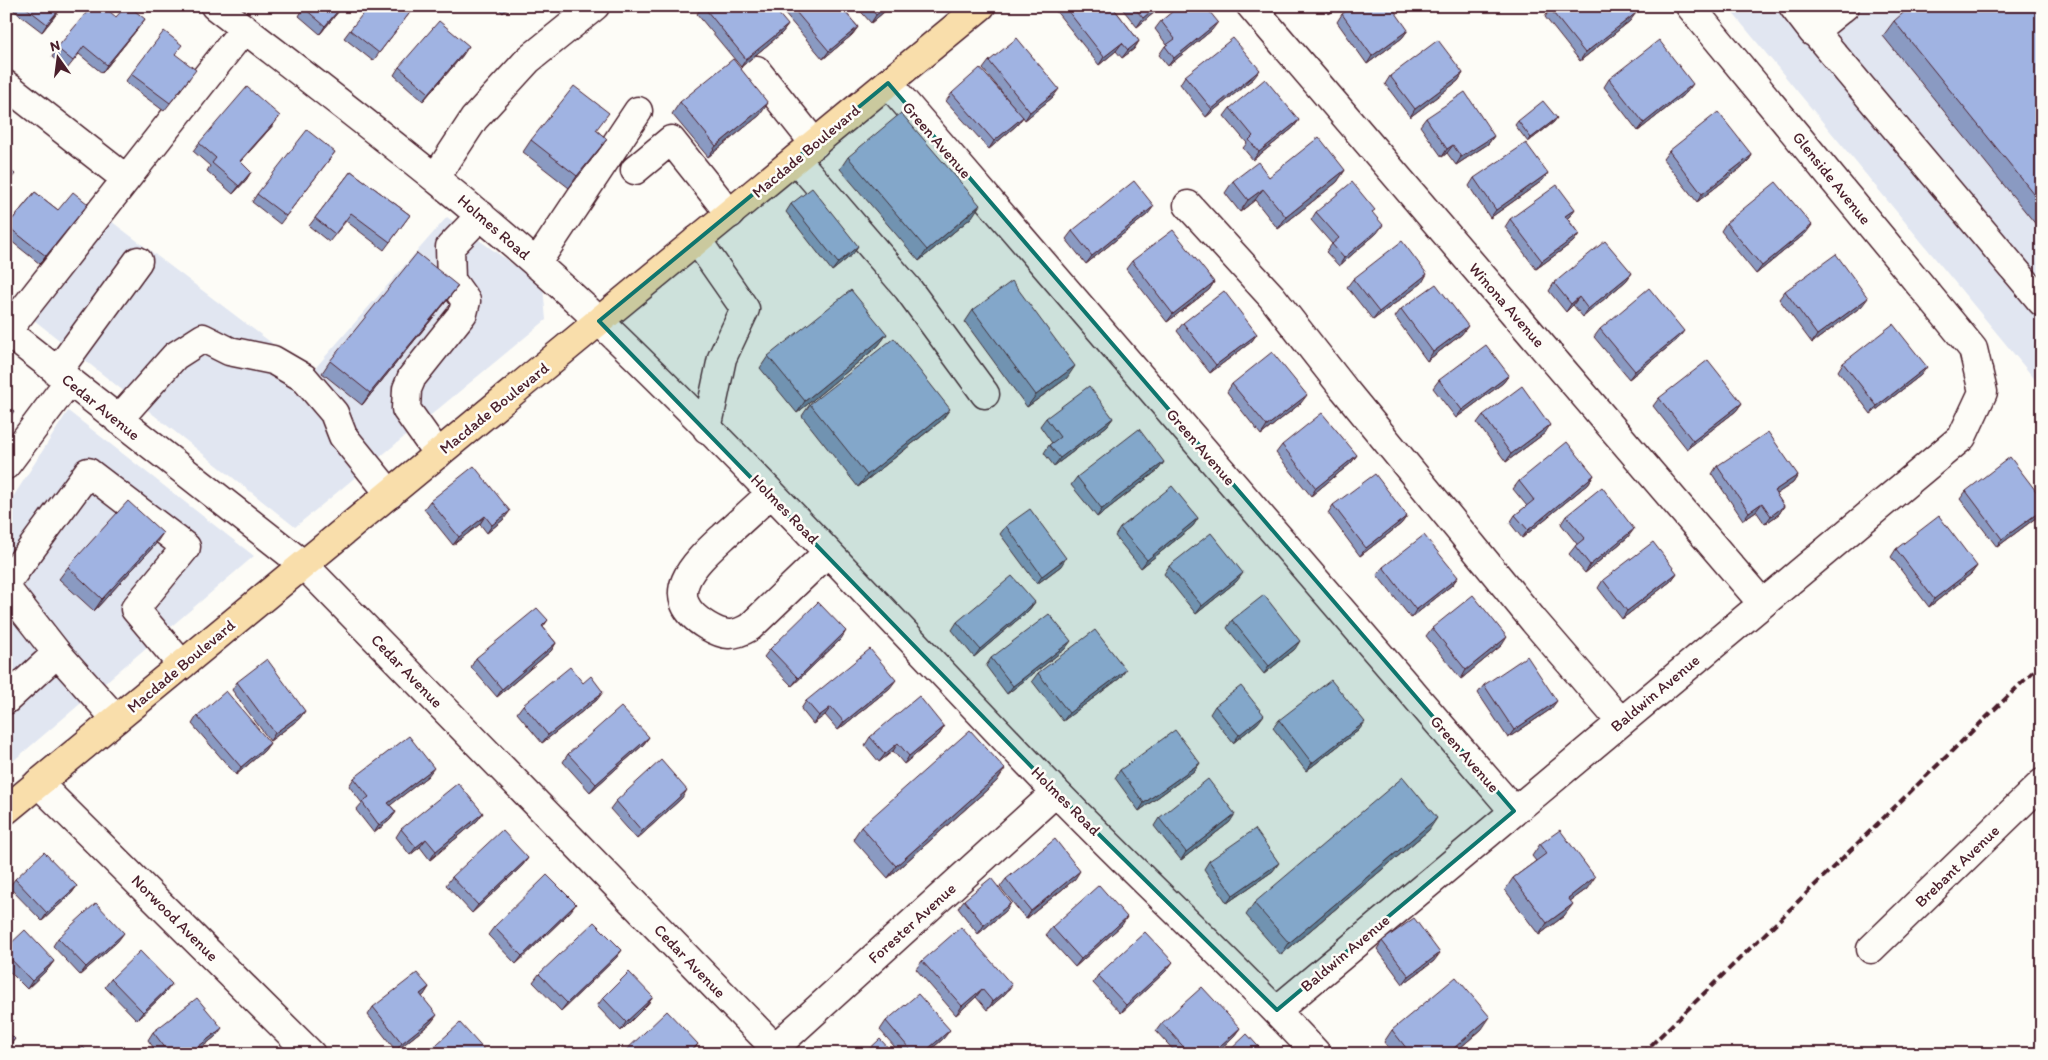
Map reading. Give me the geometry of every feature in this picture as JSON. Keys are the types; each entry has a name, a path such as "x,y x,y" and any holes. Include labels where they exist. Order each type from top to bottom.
{"main road":[{"name":"Macdade Boulevard","path":"6,810 981,6"}],"street":[{"name":"Holmes Road","path":"215,6 436,177 599,321 707,429 1056,792 1277,1010 1317,1054"},
{"path":"436,177 474,119 528,60 594,6"},
{"name":"Winona Avenue","path":"1251,6 1762,603"},
{"name":"Glenside Avenue","path":"1690,6 1973,349"},
{"path":"1793,6 2042,302"},
{"path":"1814,31 1845,6"},
{"path":"7,331 244,29"},
{"path":"756,70 805,151 985,394"},
{"name":"Green Avenue","path":"888,83 1514,811"},
{"path":"6,85 126,179"},
{"path":"536,264 638,111"},
{"path":"635,170 671,140 730,214"},
{"path":"1188,205 1272,297 1344,389 1534,621 1620,722"},
{"path":"438,454 406,409 407,389 412,376 463,313 466,301 451,280 450,247 480,215"},
{"path":"698,240 745,309 722,358 707,429"},
{"path":"6,465 138,261"},
{"name":"Cedar Avenue","path":"7,331 304,565 771,1051"},
{"path":"118,420 175,356 203,338 229,351 273,360 304,378 334,413 343,436 390,494"},
{"name":"Baldwin Avenue","path":"1277,1010 1962,437 1984,392 1973,349"},
{"path":"6,583 88,472 186,547 136,609 182,665"},
{"path":"770,494 696,562 686,576 683,589 684,602 693,614 705,625 719,633 736,635 750,627 827,554"},
{"path":"6,588 58,653 116,719"},
{"path":"6,700 58,653"},
{"name":"Norwood Avenue","path":"38,783 311,1054"},
{"name":"Brebant Avenue","path":"1871,950 2042,783"},
{"name":"Forester Avenue","path":"771,1051 1056,792"}],"highlighted area":[{"path":"888,83 1514,811 1277,1010 1056,792 599,321"}],"shaded area":[{"path":"1727,6 2042,6 2042,388"},
{"path":"447,217 543,286 546,320 295,527 34,320 111,221 311,373"},
{"path":"68,411 254,556 6,767 6,508"}],"building":[{"path":"24,6 62,6 47,24"},
{"path":"92,6 103,6 116,17 126,6 129,6 145,19 107,65 84,46 73,61 57,48"},
{"path":"305,6 342,6 325,26 304,8"},
{"path":"369,6 415,6 379,53 350,30"},
{"path":"703,6 772,6 788,25 746,59"},
{"path":"791,6 840,6 858,27 829,51"},
{"path":"869,6 887,6 876,15"},
{"path":"1064,6 1112,6 1139,41 1128,50 1122,43 1104,57"},
{"path":"1133,6 1157,6 1143,18"},
{"path":"1179,6 1205,6 1218,22 1174,58 1165,46 1175,39 1161,21"},
{"path":"1353,6 1391,6 1408,30 1372,56 1342,14"},
{"path":"1553,6 1630,6 1636,13 1585,53 1550,9"},
{"path":"1911,6 2042,6 2042,204 1894,21"},
{"path":"439,21 469,46 429,93 399,67"},
{"path":"164,31 182,45 175,54 196,70 170,103 131,74"},
{"path":"1017,38 1059,89 1030,112 989,61"},
{"path":"1233,38 1260,70 1212,109 1185,76"},
{"path":"1438,40 1463,73 1415,109 1390,76"},
{"path":"1659,40 1693,84 1644,123 1609,79"},
{"path":"733,59 768,103 716,146 680,102"},
{"path":"980,68 1023,117 994,141 952,93"},
{"path":"1265,79 1299,120 1259,152 1249,140 1253,136 1230,108"},
{"path":"574,86 609,113 596,130 607,139 577,176 531,140"},
{"path":"247,87 280,116 240,161 251,172 239,186 212,163 216,158 199,143"},
{"path":"1465,92 1494,136 1461,157 1453,145 1447,149 1426,118"},
{"path":"1543,101 1557,118 1531,138 1518,121"},
{"path":"1718,112 1752,155 1702,194 1669,151"},
{"path":"901,113 980,205 927,250 848,157"},
{"path":"307,130 335,152 286,216 257,194"},
{"path":"1319,137 1345,170 1286,217 1263,189 1248,200 1233,181 1258,162 1269,177"},
{"path":"1526,143 1548,173 1496,210 1474,178"},
{"path":"6,167 15,174 6,185"},
{"path":"351,171 410,215 390,242 351,213 335,234 315,218"},
{"path":"1134,181 1154,206 1092,256 1072,231"},
{"path":"1352,182 1375,210 1372,212 1383,225 1344,258 1332,244 1339,238 1316,212"},
{"path":"1776,182 1812,225 1762,266 1726,223"},
{"path":"1557,185 1575,209 1565,216 1579,234 1542,261 1510,219"},
{"path":"812,188 858,246 838,263 791,204"},
{"path":"35,192 58,210 73,192 88,204 46,256 7,226"},
{"path":"1173,230 1214,282 1173,314 1132,261"},
{"path":"1402,241 1427,274 1379,312 1353,279"},
{"path":"1605,241 1632,273 1588,309 1579,297 1571,304 1554,283"},
{"path":"417,253 458,286 370,393 330,361"},
{"path":"1836,254 1868,298 1817,335 1785,291"},
{"path":"1012,281 1075,366 1036,395 973,310"},
{"path":"1436,284 1468,326 1433,352 1401,309"},
{"path":"1649,288 1684,331 1635,371 1600,329"},
{"path":"851,290 887,334 805,401 768,356"},
{"path":"1224,291 1257,334 1216,365 1183,323"},
{"path":"1893,324 1927,367 1877,406 1843,363"},
{"path":"894,338 950,409 867,475 810,404"},
{"path":"1486,345 1509,375 1462,410 1439,380"},
{"path":"1272,352 1307,395 1267,426 1232,384"},
{"path":"1708,360 1742,403 1693,441 1659,398"},
{"path":"1089,386 1113,418 1060,458 1049,445 1060,437 1046,418"},
{"path":"1522,386 1550,425 1511,454 1483,415"},
{"path":"6,405 14,411 6,422"},
{"path":"1322,413 1357,455 1316,488 1282,445"},
{"path":"1139,429 1164,462 1102,509 1077,477"},
{"path":"1768,432 1798,475 1774,491 1784,506 1771,516 1762,503 1749,512 1717,466"},
{"path":"1567,442 1594,475 1528,530 1515,515 1534,500 1519,481"},
{"path":"2010,457 2042,499 2042,510 2002,539 1966,491"},
{"path":"474,466 510,511 492,525 485,516 459,537 430,501"},
{"path":"1375,474 1407,516 1366,548 1333,505"},
{"path":"1172,486 1198,518 1147,560 1120,528"},
{"path":"1602,487 1634,529 1590,565 1575,546 1585,538 1566,516"},
{"path":"128,501 163,533 102,599 68,567"},
{"path":"1030,509 1066,558 1042,576 1006,526"},
{"path":"1939,516 1977,566 1934,599 1896,549"},
{"path":"1211,533 1243,573 1202,606 1169,566"},
{"path":"1424,535 1458,577 1416,610 1383,567"},
{"path":"1653,542 1677,573 1627,611 1603,580"},
{"path":"1012,576 1035,602 980,649 957,622"},
{"path":"1264,595 1300,641 1269,666 1232,620"},
{"path":"1473,595 1507,637 1466,670 1432,628"},
{"path":"818,602 846,631 798,678 770,649"},
{"path":"537,608 548,620 542,626 556,643 502,689 476,658"},
{"path":"1049,614 1071,641 1013,686 991,658"},
{"path":"1095,630 1126,670 1069,713 1038,673"},
{"path":"870,649 896,680 844,722 831,707 819,716 806,701"},
{"path":"1527,656 1557,701 1514,730 1484,685"},
{"path":"267,659 305,711 275,733 237,682"},
{"path":"570,667 583,683 591,676 603,692 548,735 523,705"},
{"path":"1331,680 1365,722 1312,763 1279,720"},
{"path":"1241,686 1264,715 1239,735 1215,706"},
{"path":"226,691 270,743 241,767 197,716"},
{"path":"919,696 944,727 909,756 898,743 885,754 870,737"},
{"path":"621,707 649,737 596,784 568,754"},
{"path":"970,730 1005,769 896,866 861,827"},
{"path":"1175,730 1200,763 1144,803 1120,770"},
{"path":"409,736 434,768 388,803 396,812 379,825 362,802 369,797 354,778"},
{"path":"661,760 687,790 642,831 616,801"},
{"path":"1403,777 1437,818 1289,943 1254,903"},
{"path":"1208,779 1235,814 1186,852 1159,818"},
{"path":"458,783 483,813 436,851 426,839 416,847 401,829"},
{"path":"1255,829 1279,863 1233,895 1209,861"},
{"path":"502,830 528,858 478,905 452,877"},
{"path":"1560,830 1595,877 1568,898 1573,904 1547,923 1513,878 1547,853 1540,844"},
{"path":"1055,839 1080,871 1031,911 1006,879"},
{"path":"44,852 77,886 47,913 15,879"},
{"path":"547,875 576,904 522,956 494,927"},
{"path":"991,878 1011,903 984,925 964,900"},
{"path":"1099,885 1127,917 1081,959 1052,927"},
{"path":"96,903 124,933 86,967 58,938"},
{"path":"1414,918 1440,953 1409,976 1382,941"},
{"path":"594,922 622,950 567,1003 539,974"},
{"path":"961,927 1012,985 993,1002 982,989 962,1006 922,961"},
{"path":"25,930 54,961 32,981 6,954 6,948"},
{"path":"1145,932 1173,962 1126,1005 1098,975"},
{"path":"140,951 172,984 143,1012 111,979"},
{"path":"629,972 653,997 626,1022 603,998"},
{"path":"417,973 429,987 420,994 437,1015 402,1043 373,1007"},
{"path":"1456,977 1490,1017 1447,1054 1411,1054 1392,1030"},
{"path":"1202,987 1240,1028 1211,1054 1190,1054 1162,1023"},
{"path":"918,994 950,1030 922,1054 914,1054 886,1021"},
{"path":"197,998 222,1028 189,1054 170,1054 153,1032"},
{"path":"667,1011 698,1044 688,1054 622,1054"},
{"path":"460,1023 487,1053 426,1054"},
{"path":"6,1030 15,1039 6,1047"},
{"path":"1247,1034 1265,1054 1226,1054"},
{"path":"880,1039 894,1054 864,1054"},
{"path":"83,1047 90,1054 76,1054"},
{"path":"852,1050 856,1054 847,1054"}],"railway":[{"path":"1642,1054 2042,663"}]}
